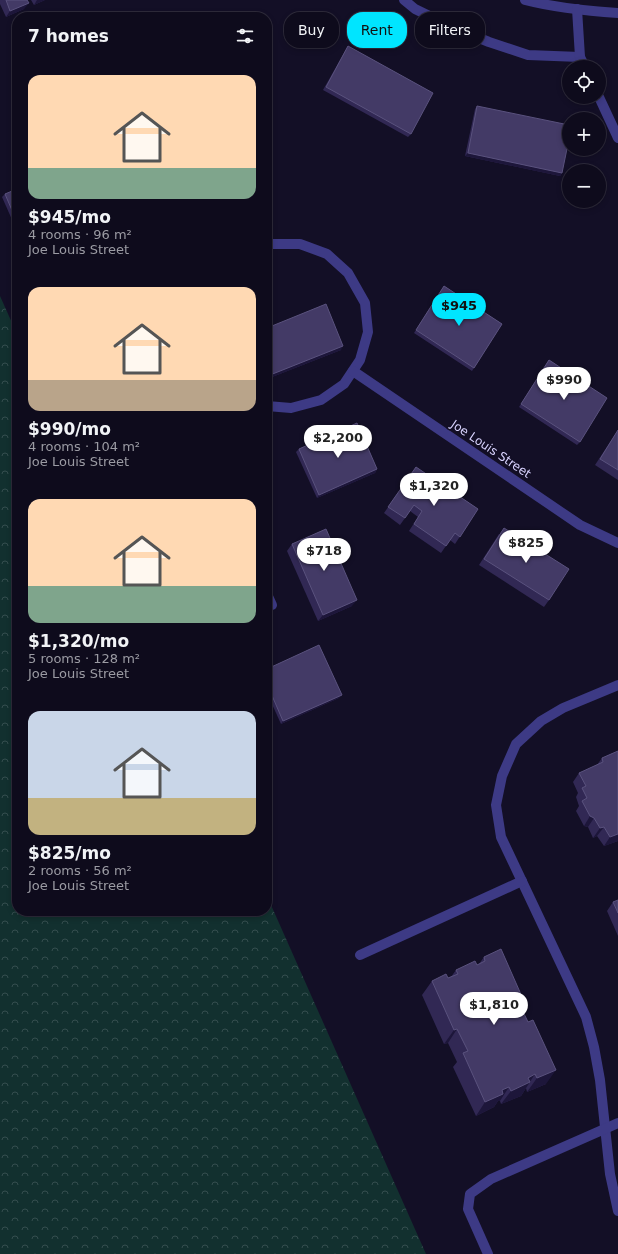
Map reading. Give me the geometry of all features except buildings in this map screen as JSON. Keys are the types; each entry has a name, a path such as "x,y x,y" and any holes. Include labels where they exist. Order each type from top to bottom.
{"street":[{"path":"404,0 415,9 452,28 528,55 580,57"},
{"path":"525,0 577,9 618,13"},
{"path":"577,9 580,57 582,60"},
{"path":"602,104 618,138"},
{"path":"272,244 300,244 327,254 348,273 364,303 368,332 360,360 344,384 321,400 291,408 272,406"},
{"name":"Joe Louis Street","path":"353,371 580,525 618,543"},
{"path":"618,685 563,708 541,721 516,744 502,776 496,805 501,837 586,1017 594,1047 610,1174 618,1211"},
{"path":"360,955 522,881"},
{"path":"488,1254 468,1209 470,1194 491,1179 618,1123"}],"green space":[{"path":"0,296 12,323 12,916 272,916 272,907 426,1254 0,1254"}]}
